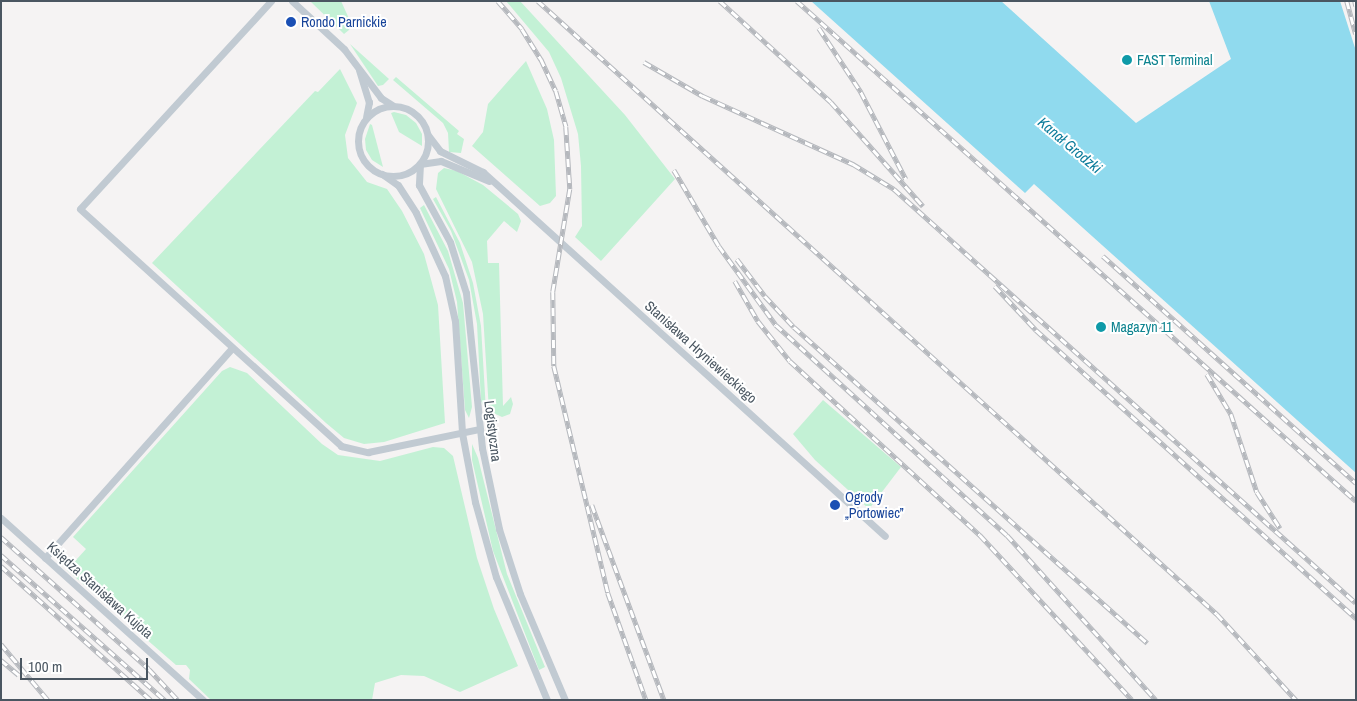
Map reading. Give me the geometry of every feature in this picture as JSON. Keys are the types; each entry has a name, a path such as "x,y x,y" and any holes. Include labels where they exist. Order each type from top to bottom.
{"street":[{"path":"271,1 80,209 334,442 349,450 379,451 479,429"},
{"path":"292,1 354,61 381,98 395,106 417,114 428,135 428,149 420,164 402,175 382,174"},
{"path":"354,61 369,99 365,120 359,136 360,153 368,165 400,188 424,227 443,269 455,321 462,433 472,486 492,564 547,700"},
{"path":"365,120 378,109 395,106"},
{"name":"Stanisława Hryniewieckiego","path":"428,135 440,151 478,168 885,536"},
{"name":"Stanisława Hryniewieckiego","path":"420,164 432,160 447,162 498,187"},
{"name":"Logistyczna","path":"420,164 419,185 447,234 466,293 479,429 486,475 508,560 564,700"},
{"path":"45,558 231,349"},
{"name":"Księdza Stanisława Kujota","path":"1,518 204,700"}],"green space":[{"path":"310,1 341,1 351,23 349,30 344,34"},
{"path":"506,1 520,1 625,115 675,179 601,261 575,237 582,226 581,166 578,134 561,78 549,52"},
{"path":"350,44 389,79 383,85 378,86"},
{"path":"526,61 547,109 554,140 556,196 550,203 540,206 472,146 483,132 488,104"},
{"path":"340,69 357,103 345,135 348,158 367,182 387,189 402,211 424,254 438,305 445,423 384,442 364,444 344,438 326,423 152,263 315,91 318,92"},
{"path":"396,77 459,131 457,134 464,139 461,153 449,152 448,133 443,123 393,80"},
{"path":"391,113 406,115 416,123 422,134 422,146 399,132"},
{"path":"370,124 372,125 383,167 372,160 366,150 365,139"},
{"path":"444,168 457,171 483,185 518,214 521,221 517,232 504,221 487,241 488,263 499,263 503,406 511,397 513,404 510,414 502,417 489,411 483,314 472,262 436,189 438,173"},
{"path":"436,197 460,243 473,283 481,326 486,411 481,401 477,324 469,280 451,231 433,199"},
{"path":"424,205 448,251 463,303 472,407 469,418 465,410 457,302 449,269 420,208"},
{"path":"230,367 247,373 322,444 338,455 380,461 433,447 444,448 453,456 477,558 494,609 518,666 460,692 424,676 401,675 375,683 372,700 211,700 189,679 190,670 186,665 176,665 67,570 86,549 73,537 222,371"},
{"path":"823,400 901,467 869,509 815,460 793,434"},
{"path":"472,444 478,458 507,574 545,667 539,670 493,551 472,460"}],"water":[{"name":"Kanał Grodzki","path":"811,1 1001,1 1136,123 1231,59 1209,1 1340,1 1356,51 1356,473 1034,184 1025,193"}],"railway":[{"path":"498,1 522,29 541,59 556,91 566,127 570,189 553,292 554,366 608,593 646,700"},
{"path":"538,1 1217,614 1296,700"},
{"path":"720,1 831,102 923,206"},
{"path":"797,1 1356,501"},
{"path":"1347,1 1356,34"},
{"path":"1355,1 1356,6"},
{"path":"819,28 861,92 906,179"},
{"path":"644,62 703,96 853,164 894,189 1356,603"},
{"path":"674,170 719,246 776,325 1007,535 1156,700"},
{"path":"1103,256 1356,483"},
{"path":"737,259 765,296 794,327 1147,643"},
{"path":"735,281 758,321 790,361 980,535 1132,700"},
{"path":"995,286 1036,330 1356,618"},
{"path":"1207,374 1231,414 1257,492 1280,528"},
{"path":"592,505 664,700"},
{"path":"1,537 149,669 178,700"},
{"path":"1,555 165,700"},
{"path":"1,566 151,700"},
{"path":"1,644 48,700"},
{"path":"1,660 19,675"}],"place":[{"name":"Rondo Parnickie","path":"291,22"},
{"name":"FAST Terminal","path":"1127,60"},
{"name":"Magazyn 11","path":"1101,327"},
{"name":"Ogrody „Portowiec”","path":"835,505"}]}
